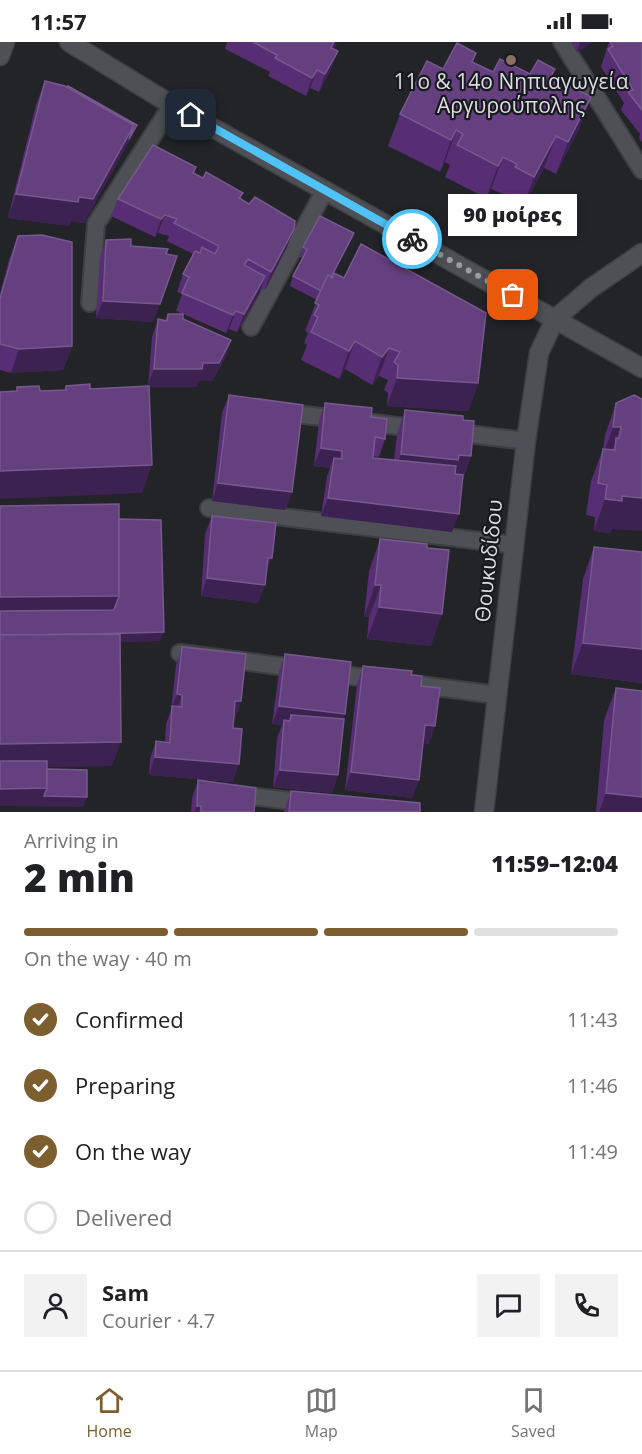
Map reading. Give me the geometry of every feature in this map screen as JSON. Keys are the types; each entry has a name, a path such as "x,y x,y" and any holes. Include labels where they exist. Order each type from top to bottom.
{"street":[{"path":"0,57 4,42"},
{"path":"69,42 172,105 642,368"},
{"path":"555,319 591,288 642,253"},
{"name":"Θουκυδίδου","path":"484,812 526,441 539,353 555,319"}],"lane":[{"path":"562,42 642,170"},
{"path":"90,303 96,224 172,105"},
{"path":"251,327 325,190"},
{"path":"304,414 526,441"},
{"path":"209,508 514,545"},
{"path":"180,653 497,695"},
{"path":"216,792 321,804"}],"building":[{"path":"253,42 334,42 331,48 338,51 325,74 317,70 312,78 275,58 277,55"},
{"path":"610,42 642,42 642,110 628,92 633,90 608,49 613,46"},
{"path":"457,43 476,53 472,62 493,72 500,59 530,74 538,60 555,69 551,76 591,97 568,142 556,136 534,177 515,167 517,164 503,157 498,166 457,145 463,134 456,130 451,140 400,114 427,61 443,69"},
{"path":"45,81 65,86 134,125 93,199 79,197 78,202 16,194"},
{"path":"68,86 137,125 129,139 134,125"},
{"path":"153,145 196,167 193,173 203,178 206,172 243,193 239,198 249,204 255,197 295,221 294,229 271,272 248,259 244,265 265,276 244,314 236,311 233,315 182,293 189,277 183,274 195,251 200,253 202,247 215,254 219,246 174,223 177,219 165,215 161,219 118,199"},
{"path":"320,216 354,233 331,277 328,275 321,291 293,276 307,250 303,247"},
{"path":"42,235 72,242 72,346 19,349 0,344 0,299 18,236"},
{"path":"131,239 131,246 168,249 166,254 177,256 160,304 103,301 106,240"},
{"path":"361,244 486,313 478,383 397,378 398,365 394,362 400,352 389,348 382,357 355,341 349,351 311,332 318,317 314,315 319,305 315,303 328,275 332,278 334,273 344,278"},
{"path":"168,314 183,314 183,319 231,340 219,363 203,363 202,369 154,369 158,319 167,321"},
{"path":"90,384 90,389 149,386 152,465 0,471 0,392 17,391 17,387 39,386 40,391 66,390 66,386"},
{"path":"229,395 303,405 292,492 218,483"},
{"path":"634,395 642,399 642,498 622,496 622,501 605,499 607,485 598,483 603,449 615,450 616,438 619,438 621,427 613,427 616,403"},
{"path":"325,403 372,408 371,417 387,419 385,439 375,437 373,458 456,466 455,474 463,475 459,514 328,498 334,458 342,459 342,451 321,448"},
{"path":"405,410 463,416 463,420 474,421 471,456 459,455 458,460 401,454"},
{"path":"119,504 119,596 0,597 0,506"},
{"path":"212,516 276,523 272,558 268,558 265,585 207,578"},
{"path":"119,519 161,520 164,632 0,635 0,611 114,610 119,596"},
{"path":"380,539 427,544 427,548 449,550 442,614 379,607 381,585 375,585"},
{"path":"594,547 642,552 642,649 583,643"},
{"path":"120,634 121,742 0,744 0,635"},
{"path":"182,647 246,654 241,701 235,701 233,728 242,729 239,764 155,757 156,741 170,743 172,706 182,707 182,695 177,694"},
{"path":"285,654 351,662 345,714 279,706"},
{"path":"363,666 412,671 411,675 422,676 421,686 440,688 435,726 425,725 419,780 351,772"},
{"path":"616,688 642,691 642,797 606,793"},
{"path":"291,715 344,719 338,775 280,770 284,720 290,721"},
{"path":"0,761 47,761 47,788 0,789"},
{"path":"47,769 87,770 87,797 44,796 47,788"},
{"path":"198,780 256,788 254,812 201,812 201,806 197,806"},
{"path":"291,791 420,803 420,812 289,812"}],"way so far":[{"path":"412,239 513,295"}],"place":[{"name":"11ο & 14ο Νηπιαγωγεία Αργυρούπολης","path":"511,60"},
{"name":"90 μοίρες","path":"513,295"}],"route":[{"path":"191,115 412,239"}]}
